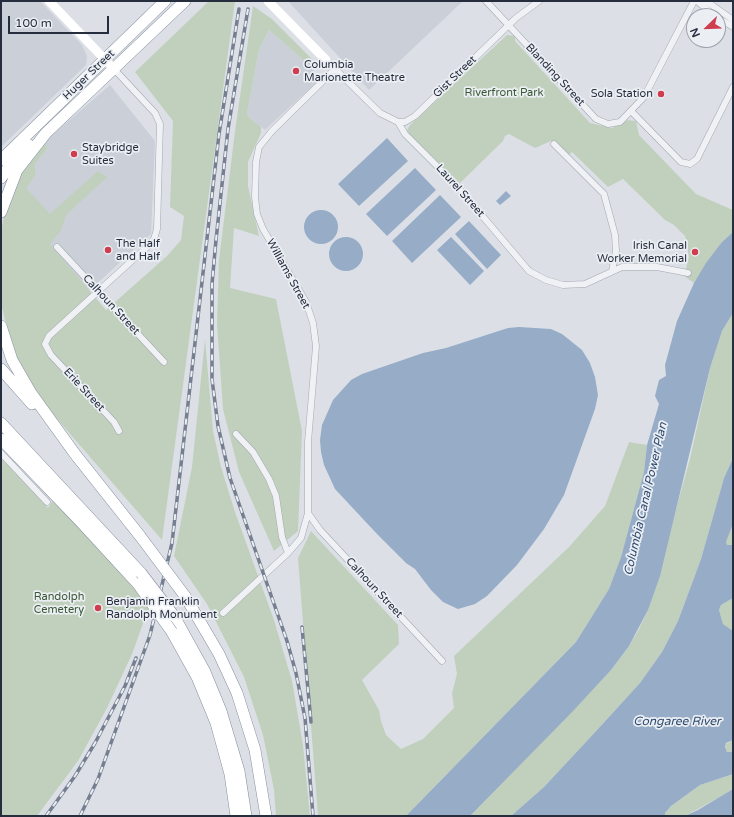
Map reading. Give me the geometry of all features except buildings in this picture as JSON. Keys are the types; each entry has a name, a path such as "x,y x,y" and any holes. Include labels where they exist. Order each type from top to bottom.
{"highway":[{"name":"Huger Street","path":"12,149 166,1"},
{"name":"Huger Street","path":"46,133 185,1"},
{"path":"1,178 17,155 46,133"},
{"path":"1,212 17,170 46,133"},
{"path":"1,156 12,149"},
{"path":"1,160 12,149"},
{"path":"1,326 6,344 20,376 75,454"},
{"path":"1,368 75,454 185,596 219,654 239,700 255,750 266,816"},
{"path":"1,423 141,573 174,616 205,672 219,704 236,759 246,816"},
{"path":"1,439 138,584 172,632 198,677 216,723 230,774 236,816"}],"street":[{"path":"49,1 155,113 160,124 157,229 154,239 98,292"},
{"name":"Laurel Street","path":"268,1 334,69 380,113 398,122 405,134 457,186 529,271 546,280 563,285 585,284 622,267 632,266 657,267 688,273"},
{"name":"Blanding Street","path":"486,1 596,119 601,123 614,124 620,122 644,97 695,1"},
{"name":"Gist Street","path":"398,122 405,122 415,116 509,25 539,1"},
{"path":"695,1 704,8"},
{"path":"706,1 733,20"},
{"name":"Williams Street","path":"223,613 288,553 301,538 308,513 308,442 316,346 313,323 306,302 263,229 257,214 255,197 256,162 259,147 272,131 334,69"},
{"path":"631,111 681,162 690,164 698,160 733,88"},
{"path":"554,144 604,194 615,235 616,251 612,271"},
{"name":"Calhoun Street","path":"57,247 164,362"},
{"name":"Erie Street","path":"98,292 49,336 45,344 47,350 114,422 119,431"},
{"path":"236,434 253,452 269,479 276,496 282,537 288,553"},
{"path":"1,452 47,502"},
{"name":"Calhoun Street","path":"308,513 320,530 442,661"}],"shaded area":[{"path":"1,1 40,1 82,45 87,56 86,65 1,147"},
{"path":"288,1 463,1 369,90"},
{"path":"269,30 309,65 320,79 265,130 251,119 247,113 259,50"},
{"path":"110,85 155,141 151,234 89,291 50,244 25,188 36,175 35,164 48,148 44,142"}],"green space":[{"path":"209,1 235,1 162,540 37,395 24,373 12,347 1,304 1,232 5,210 21,169 44,142 48,148 35,164 36,175 26,188 50,214 98,171 107,177 66,215 61,230 50,244 106,310 167,256 181,240 184,216 170,207 173,121 135,72"},
{"path":"253,6 272,19 313,60 309,65 269,30 259,50 247,113 250,118 261,127 261,133 248,162 248,186 259,236 234,228 230,288 276,299 302,431 298,531 274,551 239,472 223,409 217,324 219,260 235,131"},
{"name":"Riverfront Park","path":"507,35 515,36 515,41 590,123 612,128 628,120 636,121 639,135 696,194 733,210 733,232 722,242 694,283 684,276 689,257 685,236 674,225 665,220 623,179 608,187 572,152 569,155 556,143 551,141 535,148 509,134 505,136 503,141 460,183 409,134 407,130 410,125"},
{"path":"733,313 733,458 724,478 701,559 678,621 662,652 640,683 598,729 544,787 511,816 470,816 611,670 629,646 639,629 648,610 690,459 710,368 722,331"},
{"path":"205,339 213,431 221,467 235,512 274,620 292,681 303,745 310,816 276,816 274,790 263,735 244,677 207,604 174,556 192,467"},
{"path":"629,442 647,445 644,472 621,557 609,589 576,642 406,816 318,816 298,558 311,531 398,625 399,644 362,680 379,710 386,735 401,749 423,739 454,708 452,693 457,674 454,656 569,547 605,506"},
{"name":"Randolph Cemetery","path":"1,458 48,508 53,500 122,570 149,607 132,654 107,708 78,761 37,816 1,816"},
{"path":"733,524 733,545 731,546 727,545 726,542"},
{"path":"733,598 733,631 723,624 719,610 721,605"},
{"path":"733,740 733,752 728,752 725,750 726,744"},
{"path":"733,774 733,789 685,816 665,816 665,813 671,806 700,785"}],"water":[{"path":"387,138 408,161 359,206 338,184"},
{"path":"415,168 436,190 387,236 366,214"},
{"path":"506,191 511,196 500,205 496,201"},
{"path":"440,195 461,217 412,263 392,241"},
{"path":"321,210 333,215 338,227 333,239 321,244 309,239 304,227 309,215"},
{"path":"469,221 501,255 487,269 455,234"},
{"name":"Columbia Canal Power Plan","path":"733,232 733,313 722,331 710,368 660,576 648,610 629,646 611,670 573,711 470,816 406,816 576,642 609,589 621,557 644,472 647,445 659,404 655,396 659,380 666,376 665,365 677,321 694,283 706,263 722,242"},
{"path":"346,237 358,242 363,254 358,266 346,271 334,266 329,254 334,242"},
{"path":"451,237 484,271 470,285 437,250"},
{"path":"519,327 551,329 562,334 582,350 590,363 595,377 598,395 595,409 564,495 544,529 517,565 487,596 475,604 458,609 443,602 431,590 415,569 406,563 377,534 335,489 324,465 321,452 320,440 322,425 333,400 351,380 362,374 423,353 446,348 508,328"},
{"name":"Congaree River","path":"733,458 733,524 726,542 727,545 733,545 733,598 721,605 719,610 723,624 733,631 733,740 726,743 725,747 727,752 733,752 733,774 700,785 671,806 665,813 665,816 511,816 544,787 598,729 640,683 662,652 678,621 701,559 724,478"},
{"path":"733,789 733,816 685,816 698,810"}],"railway":[{"path":"80,816 98,779 150,635 172,543 219,134 239,9"},
{"path":"248,9 228,129 216,240 212,284 212,379 218,426 230,478 287,641 296,673 305,718 313,816"},
{"path":"302,627 311,722"},
{"path":"46,816 75,776 95,743 125,686 136,658"}],"place":[{"name":"Columbia Marionette Theatre","path":"296,71"},
{"name":"Sola Station","path":"661,94"},
{"name":"Staybridge Suites","path":"74,154"},
{"name":"The Half and Half","path":"108,250"},
{"name":"Irish Canal Worker Memorial","path":"695,252"},
{"name":"Benjamin Franklin Randolph Monument","path":"98,608"}]}
